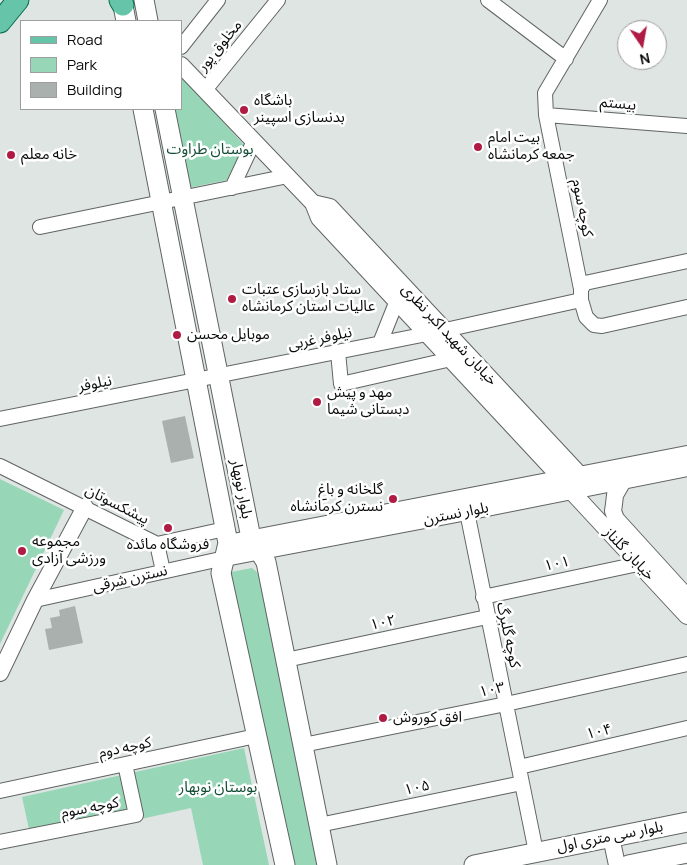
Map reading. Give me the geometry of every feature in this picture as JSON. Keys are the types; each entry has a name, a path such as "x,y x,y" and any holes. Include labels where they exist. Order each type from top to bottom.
{"main road":[{"path":"0,22 18,0"},
{"name":"بلوار نوبهار","path":"143,110 226,544 221,572 285,865"},
{"name":"بلوار نوبهار","path":"165,110 255,545 266,562 327,865"},
{"name":"بلوار سی متری اول","path":"474,865 687,822"},
{"name":"بلوار سی متری اول","path":"628,865 687,853"}],"street":[{"path":"182,46 218,0"},
{"name":"مخلوق پور","path":"205,90 278,0"},
{"path":"488,0 566,59"},
{"name":"کوچه سوم","path":"600,0 545,93 546,114 586,316 594,325 602,326 687,307"},
{"name":"خیابان شهید اکبر نظری","path":"182,66 313,203 319,218 567,485"},
{"name":"بیستم","path":"546,114 687,126"},
{"path":"232,188 254,141"},
{"path":"40,227 288,176"},
{"name":"خیابان شهید اکبر نظری","path":"313,203 330,207 580,476"},
{"name":"نیلوفر غربی","path":"196,380 445,330 581,295 585,283 687,261"},
{"path":"380,343 403,286"},
{"path":"338,352 341,384 468,355"},
{"name":"نیلوفر","path":"0,419 196,380"},
{"name":"بلوار نسترن","path":"226,544 255,545 467,512 567,485 580,476 687,454"},
{"name":"پیشکسوتان","path":"0,466 157,544 226,544"},
{"name":"بلوار نسترن","path":"255,545 567,485 623,481 687,468"},
{"name":"خیابان گلناز","path":"623,481 615,496 613,511 616,519 687,597"},
{"name":"خیابان گلناز","path":"567,485 687,616"},
{"path":"0,673 35,600 85,507"},
{"name":"کوچه گلبرگ","path":"467,512 536,852"},
{"path":"157,544 163,571"},
{"name":"نسترن شرقی","path":"35,600 163,571 226,544"},
{"name":"۱۰۱","path":"483,597 638,564"},
{"name":"۱۰۲","path":"286,660 487,617"},
{"name":"۱۰۳","path":"303,745 506,704 687,664"},
{"name":"۱۰۴","path":"519,767 687,728"},
{"name":"کوچه دوم","path":"0,791 256,736"},
{"name":"کوچه سوم","path":"0,842 136,815 124,764"},
{"name":"۱۰۵","path":"319,825 522,782"},
{"path":"611,837 617,865"}],"green space":[{"name":"بوستان طراوت","path":"182,77 244,145 227,180 188,188 171,110 182,110"},
{"name":"مجموعه ورزشی آزادی","path":"0,479 64,510 0,644"},
{"path":"252,568 258,573 321,865 291,865 228,580 231,572"},
{"name":"بوستان نوبهار","path":"244,748 269,865 203,865 191,808 32,843 22,797"}],"building":[{"path":"185,416 194,458 171,463 162,421"},
{"path":"75,606 83,643 49,650 45,629 52,628 50,618 60,616 59,610"}],"place":[{"name":"باشگاه بدنسازی اسپینر","path":"244,110"},
{"name":"بیت امام جمعه کرمانشاه","path":"478,147"},
{"name":"خانه معلم","path":"11,155"},
{"name":"ستاد بازسازی عتبات عالیات استان کرمانشاه","path":"232,299"},
{"name":"موبایل محسن","path":"177,335"},
{"name":"مهد و پیش دبستانی شیما","path":"317,402"},
{"name":"گلخانه و باغ نسترن کرمانشاه","path":"393,499"},
{"name":"فروشگاه مائده","path":"168,528"},
{"name":"مجموعه ورزشی آزادی","path":"22,551"},
{"name":"افق کوروش","path":"383,718"}]}
